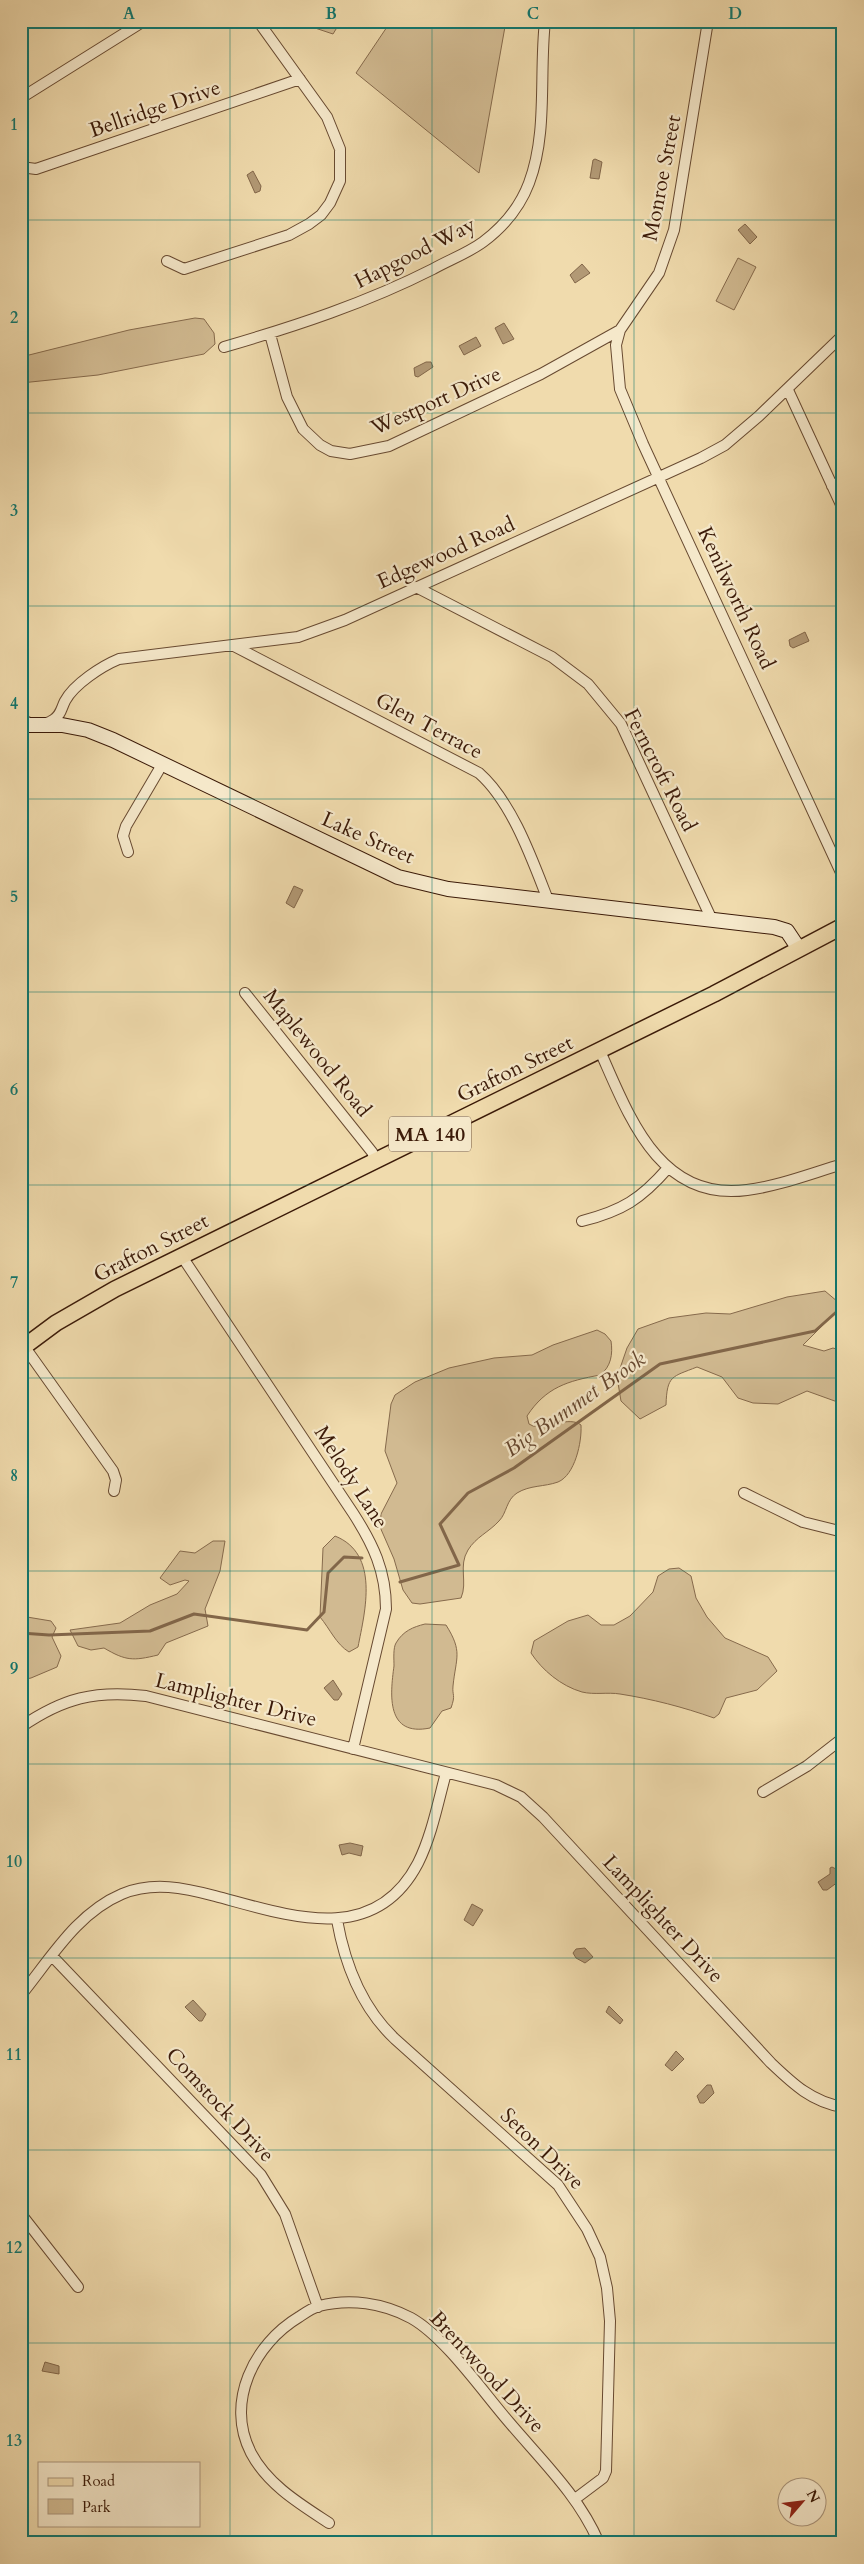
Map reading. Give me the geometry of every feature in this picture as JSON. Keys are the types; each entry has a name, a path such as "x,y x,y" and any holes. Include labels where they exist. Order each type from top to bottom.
{"main road":[{"name":"Grafton Street","path":"23,1348 64,1318 114,1289 600,1051 843,926"}],"street":[{"path":"21,98 144,21"},
{"path":"167,261 184,269 289,235 321,215 330,203 340,181 340,149 327,117 258,21"},
{"name":"Hapgood Way","path":"224,347 270,334 349,307 406,283 482,243 507,220 530,182 539,144 545,21"},
{"name":"Monroe Street","path":"620,330 658,273 674,230 708,21"},
{"name":"Bellridge Drive","path":"21,167 36,169 300,79"},
{"name":"Westport Drive","path":"270,334 287,397 303,429 320,445 331,451 350,454 389,446 541,374 620,330"},
{"name":"Kenilworth Road","path":"620,330 616,355 620,389 630,417 660,478 843,877"},
{"name":"Edgewood Road","path":"37,725 55,719 62,711 65,701 103,665 119,659 140,655 310,634 660,478 725,445 788,390 843,335"},
{"path":"788,390 843,509"},
{"path":"832,486 843,481"},
{"name":"Ferncroft Road","path":"416,587 552,656 588,684 621,724 712,920"},
{"name":"Glen Terrace","path":"232,645 479,773 498,792 509,812 548,900"},
{"path":"21,717 37,725"},
{"name":"Lake Street","path":"21,725 62,724 88,730 163,763 398,876 448,889 783,929 791,935 798,949"},
{"path":"128,852 123,836 126,826 163,763"},
{"name":"Maplewood Road","path":"245,993 361,1137 376,1161"},
{"path":"600,1051 639,1133 656,1156 668,1168 702,1187 731,1191 761,1188 843,1164"},
{"path":"582,1221 612,1213 636,1200 668,1168"},
{"name":"Melody Lane","path":"181,1256 358,1520 373,1545 381,1565 386,1587 386,1615 353,1749"},
{"path":"23,1348 114,1471 114,1491"},
{"path":"744,1493 802,1522 843,1532"},
{"name":"Lamplighter Drive","path":"21,1727 55,1706 71,1700 105,1693 126,1693 165,1700 496,1785 521,1797 543,1816 773,2065 800,2090 812,2098 843,2107"},
{"path":"763,1792 807,1766 843,1738"},
{"path":"21,1995 81,1921 102,1904 124,1893 150,1888 188,1889 294,1916 337,1920 376,1907 401,1888 417,1864 424,1849 446,1772"},
{"name":"Seton Drive","path":"337,1920 350,1969 362,1998 375,2018 395,2039 558,2185 587,2228 600,2257 607,2288 610,2320 606,2471 603,2478 575,2499"},
{"name":"Comstock Drive","path":"52,1956 261,2175 285,2214 318,2307"},
{"path":"21,2214 78,2287"},
{"name":"Brentwood Drive","path":"329,2523 283,2491 265,2474 250,2451 242,2418 246,2383 261,2351 284,2327 318,2307 340,2303 363,2303 390,2309 412,2318 428,2331 452,2356 575,2499 592,2526 599,2543"}],"green space":[{"path":"307,21 341,21 333,34 309,26"},
{"path":"391,21 506,21 479,173 356,73"},
{"path":"738,258 756,267 734,310 716,301"},
{"path":"195,318 204,319 214,333 215,344 204,354 98,375 21,383 21,357 129,330"},
{"path":"825,1291 838,1302 837,1311 803,1345 824,1351 833,1348 843,1351 843,1404 807,1391 778,1404 753,1403 738,1398 722,1377 697,1367 672,1378 668,1388 666,1405 640,1419 621,1401 617,1377 627,1348 638,1329 669,1318 706,1313 730,1314 787,1297"},
{"path":"597,1330 605,1334 611,1341 612,1351 610,1360 604,1372 600,1375 568,1383 550,1392 534,1406 527,1416 529,1424 533,1426 565,1422 581,1425 579,1449 569,1473 558,1482 527,1489 513,1496 499,1521 468,1550 463,1568 464,1586 461,1598 420,1604 412,1603 403,1590 394,1559 380,1527 381,1514 397,1483 385,1451 391,1404 395,1395 415,1382 449,1368 494,1358 532,1355 553,1345"},
{"path":"335,1536 349,1544 359,1556 364,1570 366,1585 364,1617 358,1647 349,1652 337,1641 320,1617 323,1548"},
{"path":"213,1541 225,1541 220,1571 205,1609 208,1626 166,1643 158,1655 136,1659 124,1658 104,1648 91,1650 78,1646 70,1630 120,1623 150,1605 177,1594 189,1581 185,1580 170,1585 160,1578 180,1551 195,1553"},
{"path":"679,1568 691,1576 696,1598 707,1617 725,1638 768,1657 777,1671 757,1690 726,1698 719,1714 714,1718 644,1698 615,1693 582,1692 567,1686 553,1677 531,1653 534,1641 568,1621 588,1615 601,1625 614,1625 630,1616 653,1592 658,1576 669,1569"},
{"path":"21,1616 51,1621 56,1628 52,1637 61,1656 57,1667 31,1678 21,1680"},
{"path":"425,1624 446,1625 455,1642 457,1661 453,1686 454,1698 451,1708 442,1711 430,1728 416,1729 405,1726 398,1720 394,1711 392,1689 394,1651 396,1643 405,1633 412,1628"}],"shaded area":[{"path":"593,160 602,162 599,179 590,178"},
{"path":"253,171 261,186 260,191 255,193 247,175"},
{"path":"745,224 757,237 750,244 738,230"},
{"path":"582,264 590,273 575,283 570,275"},
{"path":"504,323 514,339 503,344 495,328"},
{"path":"476,337 481,346 464,355 459,346"},
{"path":"426,362 431,362 433,367 418,377 415,376 414,368"},
{"path":"805,632 809,641 793,648 790,646 789,640"},
{"path":"294,886 303,890 294,908 286,903"},
{"path":"333,1680 342,1694 338,1700 334,1700 324,1688"},
{"path":"350,1843 363,1846 361,1856 349,1853 342,1855 339,1845"},
{"path":"830,1868 836,1869 842,1879 827,1890 823,1890 818,1882 830,1874"},
{"path":"472,1904 483,1910 473,1926 464,1920"},
{"path":"585,1948 593,1957 585,1963 576,1958 573,1953 576,1949"},
{"path":"193,2000 206,2014 202,2021 199,2021 185,2007"},
{"path":"609,2006 623,2020 620,2024 606,2012"},
{"path":"676,2051 684,2059 672,2071 665,2065"},
{"path":"707,2085 711,2085 714,2093 704,2103 700,2103 697,2096"},
{"path":"45,2362 59,2366 59,2374 42,2371"}],"waterway":[{"name":"Big Bummet Brook","path":"400,1582 459,1565 440,1524 468,1493 514,1468 660,1364 815,1331 843,1306"},
{"name":"Big Bummet Brook","path":"21,1633 49,1635 150,1631 194,1614 307,1630 324,1612 328,1573 344,1557 362,1558"}]}
